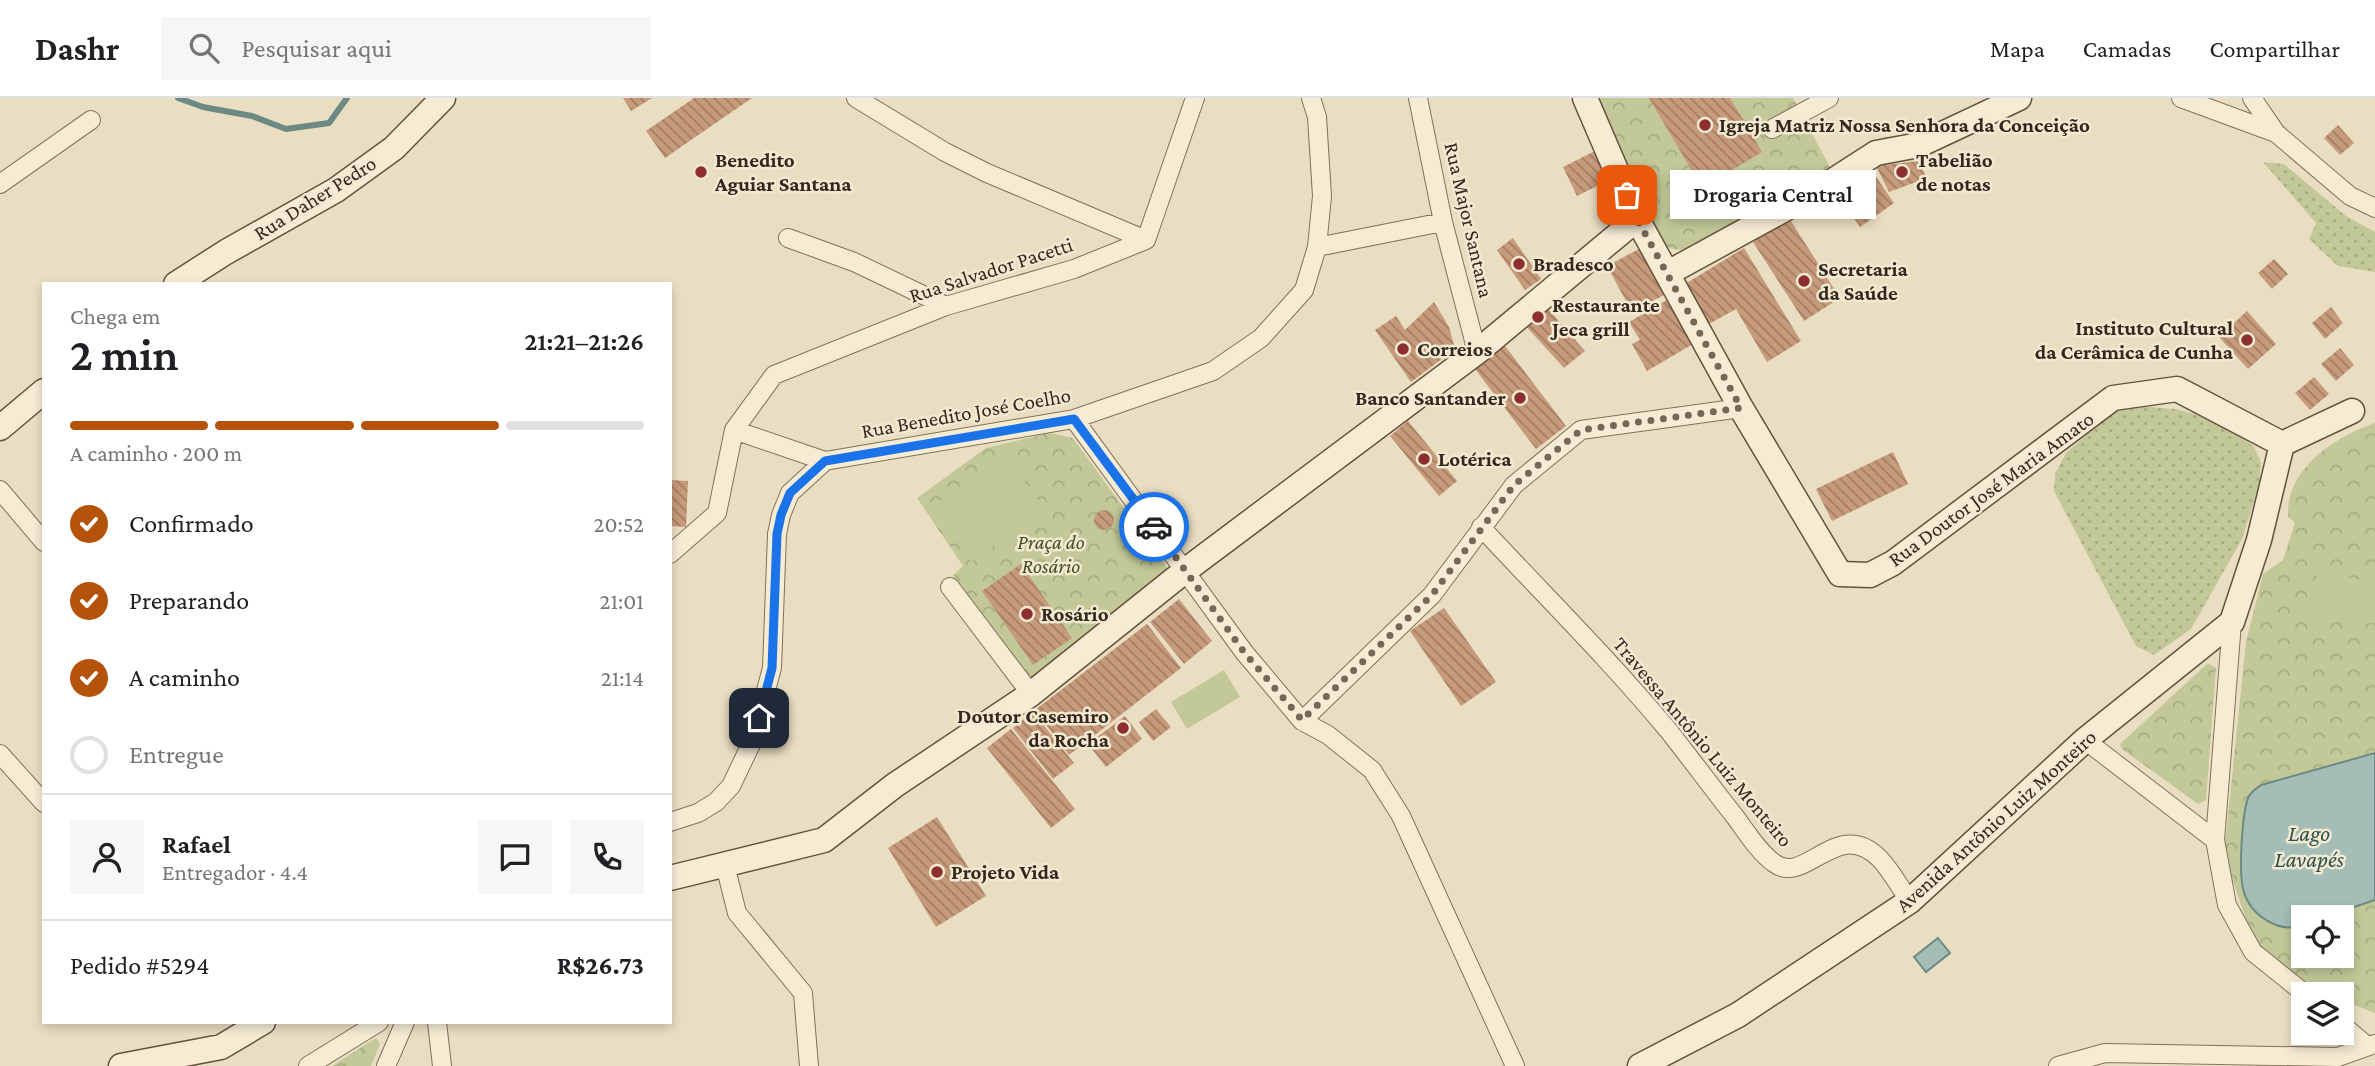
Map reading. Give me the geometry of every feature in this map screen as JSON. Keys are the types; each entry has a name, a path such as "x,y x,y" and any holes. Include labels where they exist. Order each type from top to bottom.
{"street":[{"name":"Rua Daher Pedro","path":"179,282 226,252 336,190 394,148 443,98"},
{"path":"856,98 945,152 987,173 1146,240 1195,98"},
{"name":"Rua Benedito José Coelho","path":"825,461 1074,419 1213,370 1261,338 1304,290 1317,247 1322,196 1317,117 1311,98"},
{"name":"Rua Major Santana","path":"1418,98 1443,222 1477,352"},
{"name":"Rua Doutor José Maria Amato","path":"1585,98 1637,219 1741,408 1840,574 1870,575 1893,563 2113,398 2177,389 2282,444"},
{"path":"1772,129 1829,98"},
{"path":"1668,273 1814,193 1875,153 1919,145 2019,98"},
{"path":"2181,98 2276,133"},
{"path":"2252,98 2276,133 2350,196 2375,208"},
{"path":"0,184 91,120"},
{"path":"2350,196 2375,193"},
{"path":"672,878 824,841 895,785 1031,694 1186,570 1477,352 1637,219"},
{"path":"1317,247 1443,222"},
{"path":"788,238 854,262 946,306"},
{"name":"Rua Salvador Pacetti","path":"734,430 774,375 946,306 1074,269 1146,240"},
{"path":"0,428 42,393"},
{"path":"1302,720 1432,595 1480,527 1514,485 1581,430 1741,408"},
{"path":"2291,983 2253,952 2227,905 2215,840 2232,622 2259,540 2282,444 2352,411"},
{"path":"1074,419 1244,652 1302,720 1328,735 1372,770 1401,816 1515,1066"},
{"path":"672,552 717,513 734,430 825,461 790,493 781,515 777,534 772,668 747,756 731,786 716,802 698,813 672,821"},
{"path":"0,490 41,534"},
{"name":"Travessa Antônio Luiz Monteiro","path":"1480,527 1634,691 1750,837 1775,864 1786,868 1799,866 1842,844 1857,844 1880,859 1910,901"},
{"path":"950,587 1031,694"},
{"name":"Avenida Antônio Luiz Monteiro","path":"1640,1066 1738,1015 1910,901 2085,740 2232,622"},
{"path":"2085,740 2215,840"},
{"path":"0,754 42,801"},
{"path":"725,865 737,913 803,993 809,1066"},
{"path":"121,1066 221,1047 260,1024"},
{"path":"308,1066 376,1024"},
{"path":"386,1066 404,1024"},
{"path":"437,1024 442,1066"},
{"path":"2354,1033 2371,1044"},
{"path":"2058,1066 2105,1054 2338,1057 2371,1044"}],"green space":[{"path":"1596,98 1793,98 1832,171 1686,249 1676,250 1666,246 1657,237"},
{"path":"2263,162 2284,164 2346,216 2375,232 2375,272 2338,266 2309,239 2316,223"},
{"path":"2138,406 2175,409 2207,417 2254,447 2261,462 2259,486 2242,539 2191,629 2154,655 2136,646 2054,491 2055,474 2066,453 2112,412"},
{"path":"2375,423 2375,1013 2354,1005 2354,982 2305,982 2260,946 2245,917 2224,854 2246,642 2263,574 2283,560 2295,523 2288,516 2295,483 2316,457 2344,437"},
{"name":"Praça do Rosário","path":"1049,433 1073,438 1166,566 1167,574 1036,677 1031,678 953,575 963,566 917,498 986,448"},
{"path":"1006,455 1045,510 971,562 933,506"},
{"path":"2317,574 2375,581 2375,623 2312,616"},
{"path":"2208,663 2216,668 2206,800 2198,804 2122,749 2120,744"},
{"path":"1224,670 1240,697 1187,729 1171,702"},
{"path":"376,1038 380,1044 371,1066 332,1066"}],"water":[{"name":"Lago Lavapés","path":"2375,753 2375,900 2354,907 2354,905 2291,905 2291,927 2267,921 2253,909 2242,884 2241,858 2247,803 2249,796 2261,785"},
{"path":"1938,938 1950,953 1926,972 1914,957"}],"building":[{"path":"623,98 652,98 631,111"},
{"path":"694,98 752,98 665,158 646,131"},
{"name":"Igreja Matriz Nossa Senhora da Conceição","path":"1649,98 1730,98 1762,152 1702,188"},
{"path":"2338,125 2354,143 2340,155 2324,138"},
{"path":"1599,149 1613,178 1577,196 1563,167"},
{"name":"Tabelião de notas","path":"1918,161 1927,178 1889,192 1876,166"},
{"path":"1870,168 1894,203 1860,227 1836,192"},
{"name":"Secretaria da Saúde","path":"1789,218 1840,298 1804,321 1753,242"},
{"name":"Bradesco","path":"1513,238 1541,279 1525,290 1497,250"},
{"path":"1744,248 1801,341 1767,362 1736,309 1709,324 1685,284"},
{"path":"1639,249 1664,295 1632,312 1607,266"},
{"name":"Instituto Cultural da Cerâmica de Cunha","path":"2274,259 2288,274 2272,289 2258,273"},
{"path":"1667,300 1693,344 1647,371 1632,344 1640,340 1629,322"},
{"path":"1434,302 1449,327 1455,349 1411,382 1375,330 1396,316 1405,330"},
{"path":"1544,304 1585,351 1564,368 1523,323"},
{"path":"2331,307 2343,323 2325,339 2312,323"},
{"name":"Instituto Cultural da Cerâmica de Cunha","path":"2247,311 2276,344 2248,369 2219,337"},
{"name":"Banco Santander","path":"1505,346 1566,426 1536,449 1475,369"},
{"path":"2340,348 2354,365 2336,381 2321,364"},
{"path":"2314,377 2329,394 2310,410 2295,393"},
{"name":"Lotérica","path":"1408,421 1457,481 1439,496 1390,436"},
{"path":"1893,452 1908,484 1832,521 1816,489"},
{"path":"672,480 688,481 686,527 672,526"},
{"path":"1104,510 1111,513 1114,520 1111,527 1104,530 1097,527 1094,520 1097,513"},
{"name":"Rosário","path":"1021,564 1072,638 1033,665 982,591"},
{"path":"1179,599 1212,641 1184,664 1150,622"},
{"path":"1444,608 1496,682 1461,706 1410,631"},
{"path":"1147,624 1181,668 1069,755 1035,710"},
{"path":"1156,709 1171,727 1153,741 1139,722"},
{"path":"1033,712 1074,763 1053,779 1013,728"},
{"path":"1125,716 1142,739 1106,767 1088,744"},
{"path":"1011,729 1075,809 1051,828 987,748"},
{"name":"Projeto Vida","path":"937,817 986,896 936,927 888,848"}],"waterway":[{"path":"178,98 203,107 252,116 286,129 329,123 347,98"}],"way so far":[{"path":"1154,527 1244,652 1302,720 1432,595 1480,527 1514,485 1581,430 1741,408 1637,219 1627,195"}],"place":[{"name":"Igreja Matriz Nossa Senhora da Conceição","path":"1705,125"},
{"name":"Benedito Aguiar Santana","path":"701,172"},
{"name":"Tabelião de notas","path":"1902,172"},
{"name":"Drogaria Central","path":"1627,195"},
{"name":"Bradesco","path":"1519,264"},
{"name":"Secretaria da Saúde","path":"1804,281"},
{"name":"Restaurante Jeca grill","path":"1538,317"},
{"name":"Instituto Cultural da Cerâmica de Cunha","path":"2247,340"},
{"name":"Correios","path":"1403,349"},
{"name":"Banco Santander","path":"1520,398"},
{"name":"Lotérica","path":"1424,459"},
{"name":"Rosário","path":"1027,614"},
{"name":"Doutor Casemiro da Rocha","path":"1123,728"},
{"name":"Projeto Vida","path":"937,872"}],"route":[{"path":"759,718 772,668 777,534 781,515 790,493 825,461 1074,419 1154,527"}]}
